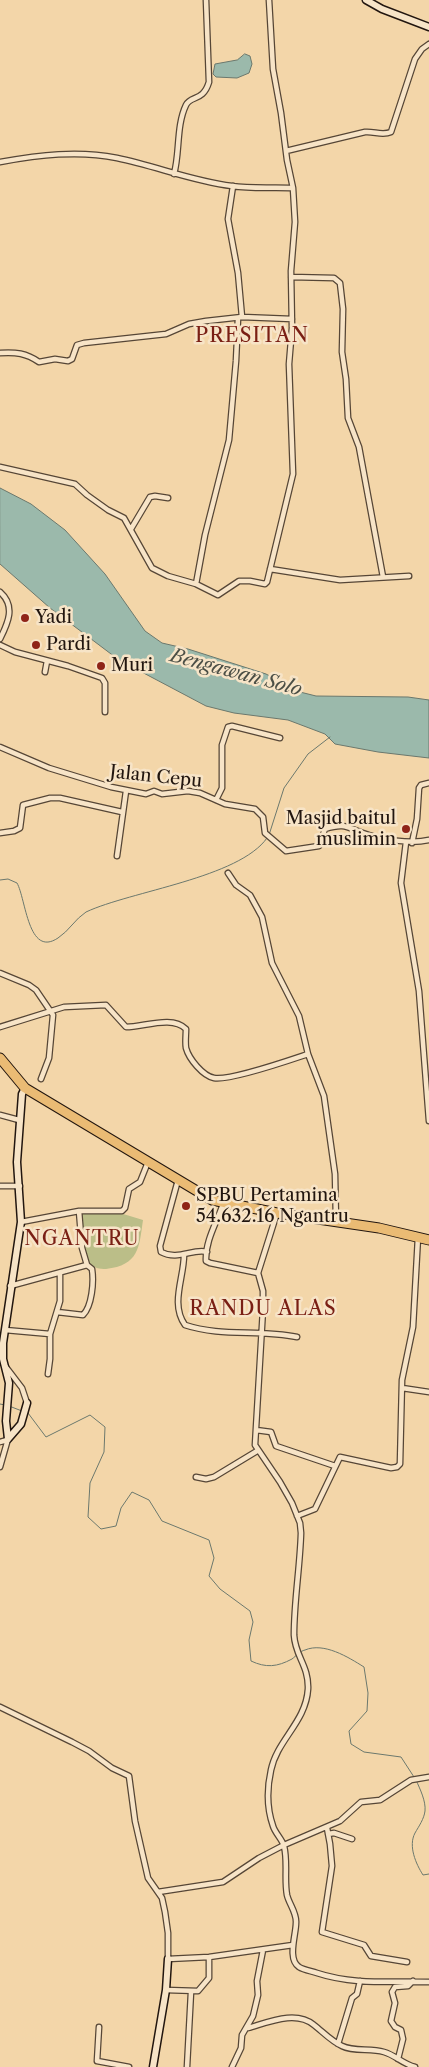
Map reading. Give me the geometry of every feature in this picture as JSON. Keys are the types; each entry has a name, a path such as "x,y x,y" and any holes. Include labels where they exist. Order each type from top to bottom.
{"highway":[{"path":"0,1058 24,1088 202,1195 223,1204 379,1228 426,1238"}],"street":[{"path":"174,174 178,162 180,131 185,108 190,101 204,94 209,82 206,0"},
{"path":"0,467 75,484 108,510 122,516 152,568 159,573 196,584 220,595 239,581 250,580 267,583 294,474 290,389 291,277 295,222 293,188 273,69 269,0"},
{"path":"366,0 382,9 429,27"},
{"path":"286,151 365,132 372,131 383,134 391,132 415,59 422,49 429,44"},
{"path":"0,162 50,154 88,155 119,159 174,174 233,186 293,188"},
{"path":"196,584 205,535 228,440 236,362 240,318 238,273 228,219 233,186"},
{"path":"291,277 334,278 340,283 343,309 342,352 346,379 348,418 359,447 383,577"},
{"path":"0,353 28,354 39,362 55,359 68,361 72,358 77,345 84,342 166,334 194,323 240,318 292,318"},
{"path":"131,529 150,497 168,498"},
{"path":"270,569 340,580 409,576"},
{"path":"0,592 8,601 9,610 7,624 0,639"},
{"path":"0,645 15,652 86,672 104,680 105,712"},
{"path":"45,672 47,661"},
{"path":"216,800 222,788 222,745 228,727 232,726 280,738"},
{"name":"Jalan Cepu","path":"0,747 49,768 126,791 146,794 154,791 160,794 188,791 225,804 257,810 263,817 265,833 286,851 318,847 325,828 346,826 363,834 406,842"},
{"path":"412,842 419,788 421,785 429,783"},
{"path":"117,856 126,791"},
{"path":"0,833 20,828 23,805 50,798 60,798 122,812"},
{"path":"429,840 406,842 401,883 419,991 429,1120"},
{"path":"228,873 236,885 250,895 262,917 270,958 299,1016 308,1054 322,1090 335,1180 336,1221"},
{"path":"0,974 29,985 36,990 54,1019 50,1058 40,1079"},
{"path":"0,1027 72,1006 106,1005 126,1027 159,1022 182,1025 186,1029 186,1047 190,1056 204,1073 216,1078 230,1076 308,1054"},
{"path":"0,1467 8,1439 6,1421 9,1388 1,1343 5,1330 10,1286 21,1222 17,1162 19,1120 24,1088"},
{"path":"0,1115 19,1120"},
{"path":"21,1222 79,1211 123,1210 129,1189 140,1182 148,1162"},
{"path":"178,1180 160,1250 165,1254 184,1255 197,1250 207,1252"},
{"path":"0,1186 20,1186"},
{"path":"223,1204 218,1220 214,1225 206,1259 208,1262 258,1273"},
{"path":"58,1312 86,1313 90,1298 93,1274 91,1267 87,1265 82,1248 79,1211"},
{"path":"277,1213 258,1273 264,1297 255,1445 257,1451 286,1491 297,1516 301,1533 294,1634 298,1652 308,1675 306,1703 298,1722 274,1756 268,1784 273,1824 284,1845 286,1891 296,1918 293,1946 295,1962 300,1968 333,1978 360,1981 429,1982"},
{"path":"297,1516 314,1509 335,1466 342,1456 391,1468 399,1466 404,1366 413,1327 426,1238"},
{"path":"184,1255 184,1266 178,1292 183,1323 192,1327 219,1331 262,1332 298,1337"},
{"path":"10,1286 87,1265"},
{"path":"48,1374 50,1334 58,1312 60,1273"},
{"path":"5,1330 50,1334"},
{"path":"0,1442 8,1439 20,1427 27,1403 22,1388 6,1367"},
{"path":"402,1388 429,1392"},
{"path":"256,1430 271,1432 276,1446 335,1466"},
{"path":"196,1477 206,1479 214,1477 257,1451"},
{"path":"0,1707 89,1751 112,1768 129,1776 135,1821 148,1878 162,1898 166,1912 168,1933 166,1990 152,2067"},
{"path":"158,1892 218,1885 253,1862 284,1845 327,1831 357,1804 384,1798 411,1780 429,1777"},
{"path":"327,1831 352,1839"},
{"path":"327,1831 332,1866 322,1932 364,1945 371,1956 407,1962"},
{"path":"168,1959 293,1946"},
{"path":"232,2067 241,2048 242,2035 248,2028 253,2016 258,1995 257,1981 263,1950"},
{"path":"166,1990 191,1992 198,1990 209,1979 209,1956"},
{"path":"338,2044 352,1998 357,1994 360,1981"},
{"path":"398,2059 403,2035 401,2030 395,2027 391,2021 395,2003 392,1992 395,1988 408,1986 413,1981"},
{"path":"187,2067 191,1992"},
{"path":"248,2028 292,2018 302,2018 313,2024 338,2044 347,2048 384,2052 415,2067"},
{"path":"99,2027 96,2060 129,2067"}],"green space":[{"path":"81,1213 120,1213 143,1220 138,1247 131,1259 125,1264 106,1269 91,1265 87,1258"}],"water":[{"path":"245,54 250,56 252,64 249,73 237,78 216,77 213,74 215,64 237,60"},
{"name":"Bengawan Solo","path":"0,488 31,504 65,530 105,574 145,631 162,643 188,649 266,674 300,692 316,696 408,697 429,700 429,758 378,752 335,744 325,734 288,720 234,713 206,706 119,660 50,608 0,564"}],"waterway":[{"path":"269,835 284,788 308,754 330,737"},
{"path":"0,880 8,879 17,883 34,934 40,940 48,942 62,935 86,912 106,904 209,873 253,852 267,838"},
{"path":"0,1404 5,1405"},
{"path":"9,1406 22,1411"},
{"path":"28,1413 46,1437 90,1415 105,1427 104,1452 90,1483 88,1517 101,1529 116,1526 121,1508 132,1492 149,1500 162,1521 209,1540 214,1558 209,1576 220,1589 250,1611 253,1622 249,1640 251,1661 267,1666 276,1665 292,1659 300,1652 312,1648 320,1648 336,1652 364,1667 368,1693 367,1711 349,1731 351,1744 364,1752 401,1757 414,1777"},
{"path":"416,1780 424,1799 425,1811 412,1844 418,1866 423,1875 429,1874"}],"place":[{"name":"Yadi","path":"25,618"},
{"name":"Pardi","path":"36,645"},
{"name":"Muri","path":"101,666"},
{"name":"Masjid baitul muslimin","path":"406,829"},
{"name":"SPBU Pertamina 54.632.16 Ngantru","path":"186,1206"}],"district":[{"name":"PRESITAN","path":"252,336"},
{"name":"NGANTRU","path":"82,1239"},
{"name":"RANDU ALAS","path":"263,1309"}]}
